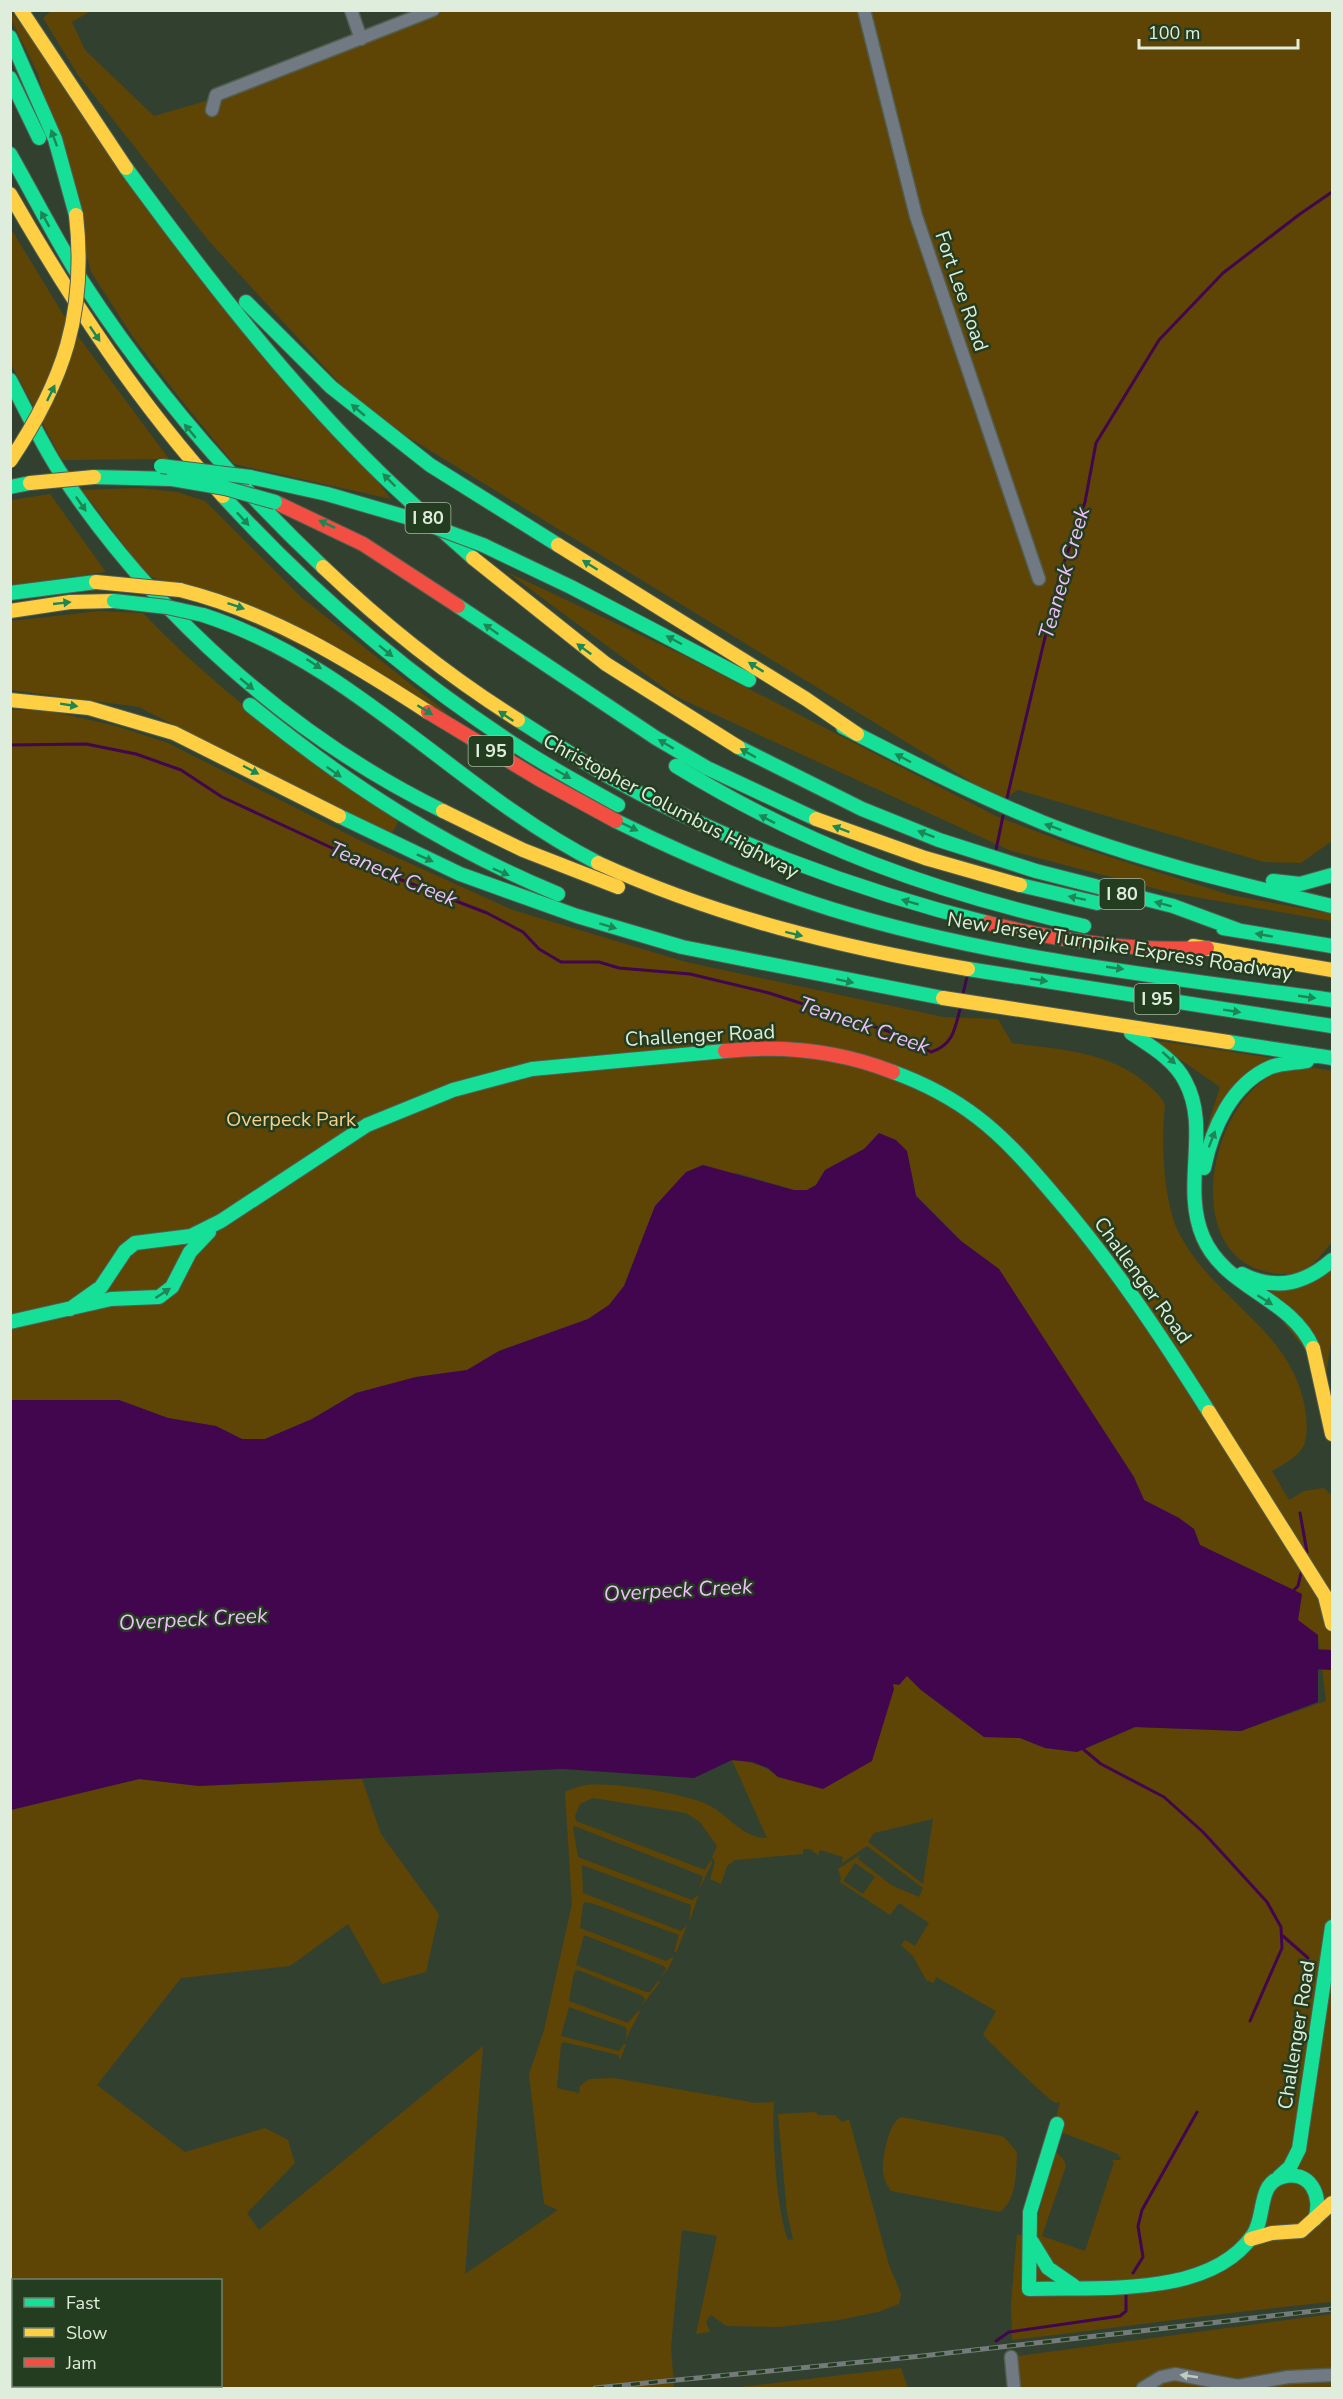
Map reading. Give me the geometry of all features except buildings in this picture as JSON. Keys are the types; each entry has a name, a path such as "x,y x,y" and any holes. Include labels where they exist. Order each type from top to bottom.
{"main road":[{"name":"I 80","path":"21,10 105,139 211,282 303,389 407,499 515,597 632,683 729,742 844,801 981,854 1167,904 1238,930"},
{"path":"10,37 55,139 81,282 71,342 49,398 10,461"},
{"path":"10,78 70,213 70,269 63,327 44,382 10,441"},
{"path":"105,139 152,189 203,254 265,323 324,381 373,422 457,483 806,699 857,734"},
{"name":"Christopher Columbus Highway","path":"10,154 53,233 89,292 178,416 279,529 344,591 399,638 523,727 598,772 683,816 749,846 817,872 992,923 1140,949 1207,948"},
{"name":"Christopher Columbus Highway","path":"10,194 58,278 124,376 180,448 262,539 363,632 446,697 526,752 632,812"},
{"path":"10,380 36,431 75,494 118,552 198,641 254,689 331,746 414,796 513,845 598,880 669,904 738,919"},
{"path":"10,487 94,477 160,465 250,477 327,494 413,519 483,545 571,586 857,734 1018,813 1196,873 1332,906"},
{"path":"94,477 172,479 225,488 275,502 331,525 373,548 539,663 656,738 762,796 853,834 1001,880 1120,908 1332,946"},
{"name":"New Jersey Turnpike Express Roadway","path":"10,593 96,582 180,590 226,602 283,625 347,661 472,740 588,806 691,855 809,902 889,925 986,947 1332,1000"},
{"path":"159,600 194,653"},
{"name":"I 95","path":"10,611 62,603 114,601 167,607 203,615 261,636 311,663 502,806 557,841 632,879 738,919 829,943 954,967 1332,1026"},
{"name":"New Jersey Turnpike Express Roadway","path":"539,663 584,702 649,748 755,813 865,864 970,899 1101,929 1332,970"},
{"path":"240,697 341,777 403,819 467,856 604,912 767,963"},
{"path":"10,700 89,708 153,725 217,753 389,841 484,883 642,936 708,952 947,1000 1332,1058"},
{"name":"Christopher Columbus Highway","path":"664,828 748,866 809,902"},
{"path":"1169,863 1289,884 1310,883 1332,875"},
{"path":"1120,1026 1167,1056 1186,1079 1196,1109 1194,1202 1203,1237 1215,1259 1225,1271 1291,1317 1305,1334 1318,1366 1325,1411 1332,1434"},
{"name":"Challenger Road","path":"70,1309 100,1287 119,1263 124,1251 135,1243 191,1236 221,1221 367,1125 453,1090 532,1069 752,1048 820,1052 879,1066 927,1085 993,1130 1022,1158 1092,1239 1154,1324 1286,1533 1322,1591 1332,1623"},
{"path":"1332,1058 1274,1066 1245,1085 1230,1104 1215,1131 1206,1156 1203,1183 1205,1209 1212,1233 1226,1259 1244,1275 1267,1284 1285,1285 1311,1276 1332,1260"},
{"name":"Challenger Road","path":"10,1322 111,1299 153,1299 165,1294 173,1285 195,1245 221,1221"},
{"path":"156,1241 173,1254 177,1274"},
{"path":"119,1263 122,1284 140,1298"},
{"name":"Challenger Road","path":"1279,2177 1290,2167 1299,2149 1332,1927"},
{"path":"1057,2124 1030,2211 1029,2289 1159,2283 1191,2278 1212,2269 1251,2239 1259,2226 1264,2191 1279,2177 1294,2175 1332,2196"},
{"name":"Challenger Road","path":"1299,2149 1302,2165 1311,2183"},
{"path":"1311,2183 1320,2203 1315,2219"},
{"path":"1251,2239 1272,2233 1301,2231 1332,2203"},
{"path":"1262,2208 1269,2223 1286,2232"},
{"path":"1028,2231 1037,2257 1052,2274 1074,2286"}],"street":[{"path":"351,10 361,39"},
{"path":"212,110 216,95 433,10"},
{"name":"Fort Lee Road","path":"864,10 916,216 1039,579"},
{"path":"1011,2357 1014,2388"},
{"path":"1143,2388 1161,2377 1175,2374 1236,2387 1288,2377 1332,2375"}],"green space":[{"path":"10,11 391,499 234,464 182,401 133,337 91,272 38,74 11,19"},
{"path":"51,11 91,11 72,22 85,50 154,116 213,99 433,11 1332,11 1332,841 1301,863 1264,862 1018,790 1001,800 364,410 208,240 78,75 43,18"},
{"path":"10,227 69,324 169,459 62,460 11,364"},
{"path":"139,488 177,492 205,501 301,597 448,714 146,574 82,490"},
{"path":"50,494 106,572 11,585 11,500"},
{"path":"507,572 685,656 998,817 1072,845 1230,895 1332,914 1332,921 1172,893 1011,851 675,696"},
{"path":"99,611 143,613 172,643 234,697 398,822 390,837 139,707 11,690 11,621"},
{"name":"Overpeck Park","path":"11,710 45,710 116,726 168,743 367,844 513,910 686,962 943,1017 998,1019 1012,1043 1066,1050 1100,1058 1132,1073 1147,1084 1165,1105 1164,1169 1169,1202 1178,1231 1193,1256 1211,1277 1270,1338 1287,1360 1299,1386 1306,1415 1305,1443 1294,1457 1272,1471 1289,1500 1304,1491 1324,1488 1332,1496 1332,2302 1012,2340 1011,2304 1017,2234 1036,2240 1034,2231 1055,2151 1064,2160 1066,2166 1042,2236 1085,2251 1114,2162 1111,2160 1121,2160 1118,2154 1053,2129 1060,2102 1056,2103 1051,2100 983,2035 996,2011 936,1977 934,1983 926,1980 913,1956 901,1945 905,1940 915,1946 929,1923 899,1903 890,1915 840,1882 838,1869 860,1855 858,1859 891,1885 919,1897 923,1888 867,1846 842,1863 843,1857 820,1850 818,1855 810,1849 803,1849 803,1854 735,1860 727,1866 721,1884 710,1879 715,1862 712,1857 717,1846 700,1822 686,1813 593,1798 580,1804 575,1816 576,1821 705,1870 711,1860 712,1863 699,1890 703,1876 573,1827 578,1857 692,1900 699,1894 689,1923 691,1905 582,1865 583,1893 681,1931 687,1925 677,1951 674,1952 679,1935 594,1904 585,1902 583,1904 580,1928 666,1961 674,1956 668,1969 660,1978 666,1969 664,1966 584,1935 576,1965 646,1992 650,1992 658,1981 660,1982 640,2008 645,2000 643,1996 578,1970 574,1972 569,2001 628,2023 638,2011 640,2012 625,2040 627,2031 625,2027 569,2007 561,2036 619,2051 624,2044 626,2045 618,2065 620,2059 618,2055 564,2042 561,2044 557,2088 579,2093 580,2086 589,2079 614,2078 756,2103 774,2102 776,2172 780,2209 788,2240 793,2239 787,2213 778,2114 816,2112 818,2115 835,2115 842,2122 849,2119 889,2265 901,2294 899,2304 878,2312 839,2320 779,2327 726,2326 711,2315 706,2322 710,2332 696,2334 717,2236 682,2230 671,2347 674,2388 11,2388 10,1810 139,1779 199,1786 362,1779 381,1834 439,1914 426,1972 382,1984 348,1924 290,1966 181,1978 97,2085 185,2152 265,2128 288,2140 295,2163 247,2213 259,2230 483,2046 465,2274 558,2210 544,2204 529,2074 544,2030 572,1904 565,1792 580,1786 609,1785 686,1797 719,1811 751,1835 767,1838 732,1760 757,1765 778,1777 893,1683 907,1676 921,1690 984,1737 1020,1738 1045,1748 1077,1752 1136,1727 1241,1731 1326,1701 1318,1636 1298,1620 1302,1594 1200,1545 1194,1529 1179,1518 1144,1500 1133,1477 999,1269 961,1241 916,1195 907,1151 864,1149 825,1170 816,1185 807,1190 794,1190 737,1173 655,1206 624,1286 609,1305 588,1319 499,1351 467,1370 416,1377 356,1393 312,1419 265,1439 242,1439 216,1426 168,1418 119,1400 11,1400","holes":["933,1819 923,1884 868,1842 874,1833","855,1863 875,1877 863,1894 843,1881"]},
{"path":"1152,1040 1278,1059 1201,1146 1220,1087"},
{"path":"1316,1068 1332,1071 1332,1242 1307,1269 1290,1274 1271,1273 1239,1259 1222,1236 1214,1206 1214,1172 1223,1139 1238,1109 1258,1085 1284,1070"},
{"path":"1332,1269 1332,1335 1326,1375 1256,1289"},
{"path":"901,2117 1004,2137 1017,2152 1013,2193 1006,2207 1000,2212 891,2191 883,2175 883,2166 889,2134"},
{"path":"1332,2314 1332,2388 1014,2388 1011,2357"},
{"path":"901,2368 908,2388 732,2388"}],"water":[{"path":"879,1133 896,1140 907,1151 916,1196 961,1241 999,1269 1134,1477 1144,1500 1179,1518 1194,1529 1200,1545 1302,1594 1298,1620 1318,1635 1318,1702 1241,1731 1135,1727 1077,1752 1045,1748 1020,1738 984,1737 921,1690 907,1676 899,1685 893,1684 894,1689 872,1761 823,1789 778,1777 768,1768 752,1762 732,1760 694,1778 563,1769 199,1786 139,1779 11,1810 11,1400 119,1400 168,1418 216,1426 242,1439 265,1439 312,1419 356,1393 416,1377 467,1370 499,1351 588,1319 609,1305 624,1286 655,1206 686,1172 703,1165 794,1190 807,1190 816,1185 825,1170 864,1149"}],"waterway":[{"name":"Teaneck Creek","path":"1007,798 1060,574 1085,502 1096,443 1159,340 1223,273 1332,192"},
{"name":"Teaneck Creek","path":"10,745 86,744 136,754 181,770 222,797 399,879 487,913 523,932 539,949 561,962 599,962 619,968 690,974 769,993 897,1034 931,1052 949,1041 960,1009"},
{"name":"Teaneck Creek","path":"996,850 1003,816"},
{"name":"Teaneck Creek","path":"963,994 967,977"},
{"path":"1300,1513 1307,1552"},
{"path":"1291,1593 1298,1586 1301,1573"},
{"name":"Overpeck Creek","path":"1293,1658 1332,1660"},
{"path":"1083,1749 1101,1764 1164,1797 1203,1832 1267,1902 1281,1927 1282,1948 1250,2021"},
{"path":"1283,1936 1308,1958"},
{"path":"1133,2273 1143,2257 1138,2226 1142,2210 1197,2112"},
{"path":"996,2341 1009,2332 1120,2316 1126,2311 1126,2295"}],"railway":[{"path":"595,2388 922,2356 1332,2309"}],"traffic: fast":[{"path":"10,37 55,139 76,215"},
{"path":"10,78 39,138"},
{"path":"10,154 82,281 164,395 257,501 323,567"},
{"path":"126,168 248,327 313,403 382,475 473,558"},
{"path":"246,302 331,387 430,465 558,545"},
{"path":"10,380 60,472 97,524 182,622 229,667 332,747 387,781 443,811"},
{"path":"161,466 250,477"},
{"path":"94,477 172,479"},
{"path":"250,477 327,494 413,519"},
{"path":"172,479 225,488 275,502"},
{"path":"10,487 30,483"},
{"path":"223,496 292,567 403,664 482,723 523,750 618,805"},
{"path":"413,519 483,545"},
{"path":"483,545 571,587 749,680"},
{"path":"10,593 96,582"},
{"path":"114,601 167,607 203,615"},
{"path":"458,606 656,738 707,768 816,819"},
{"path":"203,615 258,637 309,664 358,696 499,801 547,834 598,863"},
{"path":"250,705 359,787 397,811 475,855 558,894"},
{"path":"518,720 599,771 690,819 838,879 988,923"},
{"path":"843,727 967,789 1079,836 1186,870 1332,906"},
{"path":"738,747 862,809 939,840 1036,871 1173,906 1238,930"},
{"path":"676,766 774,820 873,864 976,898 1084,926"},
{"path":"339,816 460,874 577,916 682,947 943,998"},
{"path":"616,821 749,880 803,900 892,926 1016,954 1079,965 1332,1000"},
{"path":"1273,881 1300,884 1332,875"},
{"path":"1020,885 1097,903"},
{"path":"1223,928 1332,946"},
{"path":"968,969 1332,1026"},
{"path":"1131,1033 1175,1066 1185,1081 1192,1099 1196,1118 1194,1178 1197,1218 1203,1237 1213,1255 1242,1282 1290,1316 1303,1331 1313,1348"},
{"path":"1228,1042 1332,1058"},
{"path":"70,1309 101,1287 125,1251 135,1243 191,1236 221,1221 367,1125 453,1090 532,1069 725,1051"},
{"path":"1204,1168 1218,1123 1225,1109 1245,1084 1271,1067 1307,1061"},
{"path":"893,1072 947,1097 977,1117 1036,1174 1116,1273 1209,1412"},
{"path":"10,1322 111,1299 159,1297 172,1287 190,1252 209,1232"},
{"path":"1242,1274 1266,1282 1289,1282 1311,1275 1332,1260"},
{"path":"1279,2177 1290,2167 1299,2149 1332,1927"},
{"path":"1057,2124 1030,2212 1029,2289 1150,2285 1181,2279 1209,2270 1234,2256 1253,2235 1260,2219 1265,2194 1269,2186 1282,2177 1300,2177 1312,2186 1317,2202 1315,2219"},
{"path":"1032,2242 1048,2268 1074,2286"}],"traffic: slow":[{"path":"21,10 126,168"},
{"path":"10,194 82,313 108,351 163,425 223,496"},
{"path":"10,461 45,402 58,374 67,344 78,283 79,250 76,215"},
{"path":"30,483 94,477"},
{"path":"558,545 806,699 857,734"},
{"path":"473,558 606,664 738,747"},
{"path":"323,567 417,648 466,686 518,720"},
{"path":"96,582 180,590"},
{"path":"180,590 246,612 309,640 428,712"},
{"path":"10,611 70,602 114,601"},
{"path":"10,700 89,708 174,733 339,816"},
{"path":"443,811 523,850 618,887"},
{"path":"816,819 925,858 1020,885"},
{"path":"598,863 688,899 780,928 873,951 968,969"},
{"path":"1193,946 1332,970"},
{"path":"943,998 1228,1042"},
{"path":"1313,1348 1332,1434"},
{"path":"1209,1412 1325,1596 1332,1624"},
{"path":"1251,2239 1272,2233 1301,2231 1332,2203"}],"traffic: jam":[{"path":"275,502 363,544 458,606"},
{"path":"428,712 539,779 616,821"},
{"path":"988,923 1096,944 1151,948 1207,948"},
{"path":"725,1051 746,1049 810,1051 852,1059 893,1072"}]}
